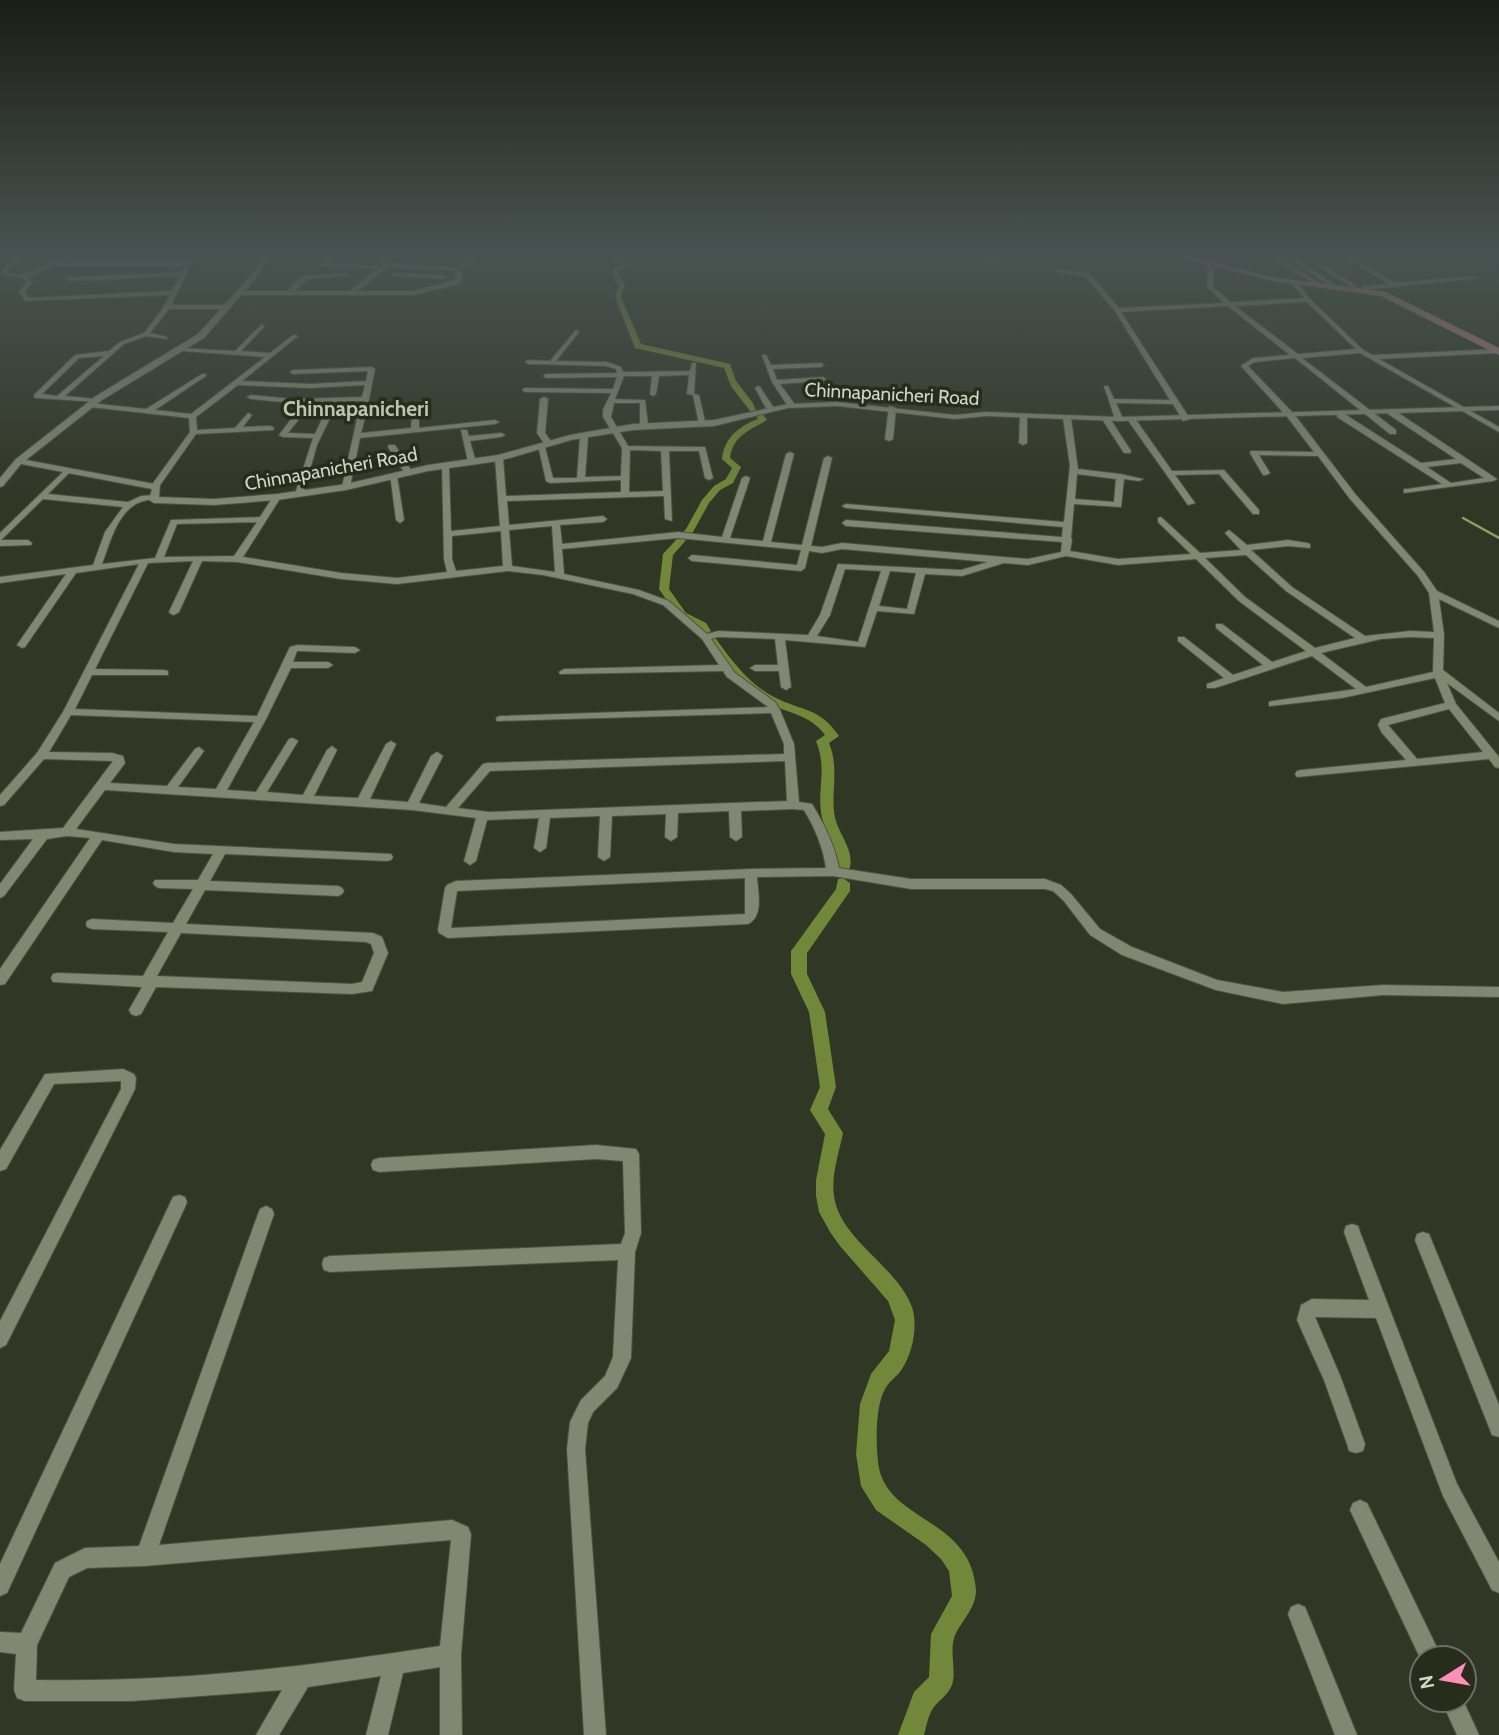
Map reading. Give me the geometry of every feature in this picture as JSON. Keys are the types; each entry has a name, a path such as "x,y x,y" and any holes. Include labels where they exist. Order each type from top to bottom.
{"main road":[{"path":"1468,336 1498,351"},
{"path":"1470,336 1498,351"}],"street":[{"path":"59,398 111,353 128,340 140,336"},
{"path":"155,336 165,338"},
{"path":"0,484 19,461 93,403 201,336"},
{"path":"237,351 253,336"},
{"path":"111,353 77,356 36,396 192,416 295,336"},
{"path":"552,362 573,336"},
{"path":"1133,336 1185,419"},
{"path":"1270,336 1394,432"},
{"path":"1345,336 1361,351 1499,430"},
{"path":"181,349 270,355"},
{"path":"1361,351 1253,360 1245,362 1244,366 1292,416 1353,497 1421,574 1434,593 1439,635 1439,673 1451,705 1499,764"},
{"path":"1373,357 1498,351"},
{"path":"764,356 775,382 792,405"},
{"path":"528,362 612,364 619,369 620,374 607,417 626,448 625,495"},
{"path":"694,364 693,394 703,424"},
{"path":"769,367 821,365"},
{"path":"293,372 371,369 346,487"},
{"path":"653,394 656,373"},
{"path":"546,376 692,373"},
{"path":"148,411 204,375"},
{"path":"775,382 822,379"},
{"path":"236,383 310,386 369,383"},
{"path":"1105,387 1119,419"},
{"path":"758,388 770,408"},
{"path":"525,390 615,391"},
{"path":"251,397 292,401 365,399"},
{"path":"544,400 541,433 545,445 548,480 624,478"},
{"path":"610,401 643,401 644,425"},
{"path":"1111,401 1175,402"},
{"name":"Chinnapanicheri Road","path":"154,497 214,502 299,494 346,487 409,472 499,458 545,445 644,425 688,428 792,405 837,404 892,408 941,416 1106,419 1340,415 1499,408"},
{"path":"889,439 892,408"},
{"path":"1391,412 1462,460 1495,478"},
{"path":"299,494 317,436 328,414"},
{"path":"317,436 283,435 297,417 328,414 416,414 415,431"},
{"path":"238,429 248,415"},
{"path":"1340,415 1449,485"},
{"path":"97,567 113,524 130,505 143,497 154,497 155,486 194,432 192,416"},
{"path":"260,428 268,416"},
{"path":"1023,416 1023,443"},
{"path":"1065,552 1074,471 1067,418"},
{"path":"1106,419 1127,451"},
{"path":"1131,419 1191,503"},
{"path":"357,436 495,422"},
{"path":"194,432 271,428"},
{"path":"463,429 472,462"},
{"path":"466,439 500,435"},
{"path":"581,480 584,437"},
{"path":"392,447 409,472"},
{"path":"626,448 702,449 709,478"},
{"path":"665,449 669,519"},
{"path":"1266,473 1254,453 1321,454"},
{"path":"766,545 790,454"},
{"path":"499,458 508,568"},
{"path":"692,558 801,568 828,458"},
{"path":"1419,466 1462,460"},
{"path":"19,461 155,486"},
{"path":"445,466 447,534 452,575"},
{"path":"0,540 67,470"},
{"path":"1074,471 1139,479"},
{"path":"1170,473 1221,472 1256,512"},
{"path":"393,476 400,520"},
{"path":"1071,501 1117,506 1120,477"},
{"path":"724,540 746,478"},
{"path":"1407,492 1495,478"},
{"path":"502,499 667,493"},
{"path":"41,496 130,505"},
{"path":"237,559 277,497"},
{"path":"846,506 1069,525"},
{"path":"158,560 174,522 263,519"},
{"path":"447,534 603,519"},
{"path":"1161,520 1242,599 1363,690"},
{"path":"556,523 560,576"},
{"path":"846,523 1068,540"},
{"path":"1229,533 1289,589 1364,641"},
{"path":"557,547 678,535 807,549 822,550 842,545 1028,562 1055,557 1065,552 1108,562 1196,556 1287,543 1307,546"},
{"path":"0,540 28,543"},
{"path":"174,612 199,558"},
{"path":"0,590 5,580 145,561 199,558 237,559 341,576 397,581 508,568 636,592 666,603 705,637 730,675 771,704 789,744 793,805"},
{"path":"811,638 825,615 841,566 962,573 1003,560"},
{"path":"0,802 41,755 68,712 145,561"},
{"path":"705,637 718,634 811,638 862,645 886,569"},
{"path":"22,645 73,571"},
{"path":"873,608 911,612 921,571"},
{"path":"1434,593 1499,625"},
{"path":"1219,626 1271,666"},
{"path":"1211,686 1312,653 1364,641 1407,633 1439,635"},
{"path":"780,637 786,687"},
{"path":"1181,639 1231,679"},
{"path":"219,793 261,719 293,649 355,650"},
{"path":"286,665 328,665"},
{"path":"564,671 726,668"},
{"path":"755,668 784,668"},
{"path":"90,672 164,673"},
{"path":"1272,704 1363,690 1439,673 1499,718"},
{"path":"1413,761 1386,731 1385,721 1451,705"},
{"path":"501,719 775,710"},
{"path":"68,712 261,719"},
{"path":"258,797 293,741"},
{"path":"362,803 391,744"},
{"path":"306,800 332,750"},
{"path":"170,790 199,751"},
{"path":"41,755 119,759 119,763 67,832"},
{"path":"1301,774 1490,755"},
{"path":"412,806 436,756"},
{"path":"450,810 481,771 490,767 790,757"},
{"path":"102,786 412,806 482,816 793,805 808,807 820,827 831,856 833,872"},
{"path":"735,808 736,837"},
{"path":"671,837 672,811"},
{"path":"604,857 606,813"},
{"path":"540,848 545,815"},
{"path":"470,861 482,816"},
{"path":"0,836 67,832 174,848 387,857"},
{"path":"0,893 43,835"},
{"path":"0,980 99,835"},
{"path":"151,983 146,981 220,849"},
{"path":"751,873 752,915 748,919 448,933 444,930 451,888 456,886 751,873 833,872 911,884 1045,884 1057,888 1067,897 1095,932 1127,951 1216,985 1258,995 1283,998 1383,990 1499,992"},
{"path":"159,883 338,891"},
{"path":"58,978 352,989 367,987 381,953 377,941 368,937 92,924"},
{"path":"136,1010 151,983"},
{"path":"0,1164 50,1078 123,1075 129,1078 128,1088 0,1339"},
{"path":"379,1165 596,1152 631,1154 633,1233 627,1252 622,1358 611,1382 587,1406 579,1422 576,1450 595,1735"},
{"path":"0,1586 179,1202"},
{"path":"145,1556 266,1214"},
{"path":"1352,1232 1450,1489 1499,1583"},
{"path":"1423,1240 1499,1428"},
{"path":"330,1264 627,1252"},
{"path":"1356,1444 1332,1378 1306,1320 1307,1311 1312,1308 1381,1309"},
{"path":"1360,1510 1425,1644"},
{"path":"450,1655 301,1678 94,1693 25,1690 27,1644 62,1570 85,1558 145,1556 452,1530 461,1534 450,1655 451,1735"},
{"path":"1298,1614 1346,1735"},
{"path":"0,1642 27,1644"},
{"path":"377,1735 395,1664"},
{"path":"267,1735 301,1678"},
{"path":"1458,1714 1468,1735"}],"waterway":[{"path":"634,336 638,346 727,366 735,386 753,409"},
{"path":"706,631 702,625 682,615 664,589 668,554 690,530 705,502 717,488 730,481 737,467 726,459 729,445 737,434 763,420 758,414"},
{"path":"1463,518 1499,538"},
{"path":"712,641 744,681 769,699 810,714 833,736 822,741 830,769 828,813 842,852 844,866"},
{"path":"843,883 843,891 799,951 799,974 817,1012 828,1087 819,1110 834,1133 825,1180 829,1212 847,1240 895,1294 905,1320 899,1354 878,1381 870,1404 867,1464 872,1486 884,1502 934,1537 949,1551 960,1568 964,1591 960,1606 943,1634 941,1682 923,1701 911,1735"}],"district":[{"name":"Chinnapanicheri","path":"356,408"}]}
